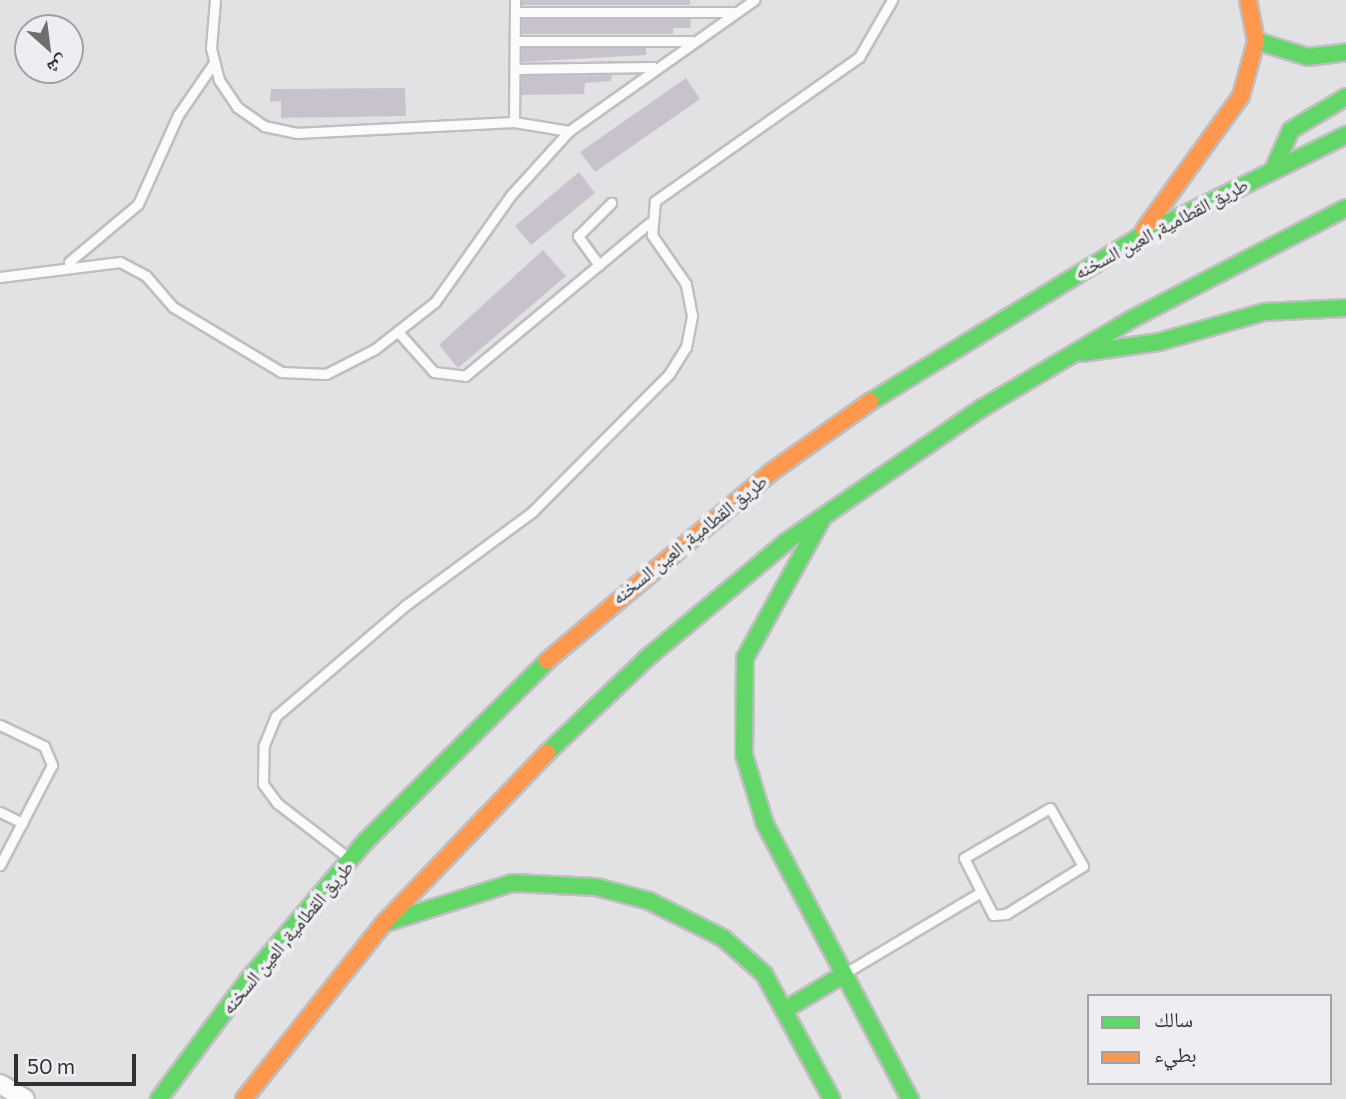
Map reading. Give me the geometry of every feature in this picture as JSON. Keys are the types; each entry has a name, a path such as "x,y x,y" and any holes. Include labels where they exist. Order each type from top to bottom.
{"main road":[{"path":"1137,238 1241,96 1256,41 1248,0"},
{"path":"1256,41 1308,57 1346,52"},
{"path":"1273,170 1292,130 1346,97"},
{"name":"طريق القطامية, العين السخنه","path":"159,1099 350,859 493,710 628,587 760,481 928,362 1137,238 1346,135"},
{"path":"244,1099 383,924 647,658 826,512 1074,354 1346,208"},
{"path":"1074,354 1159,342 1264,312 1346,308"},
{"path":"826,512 745,658 741,730 765,824 910,1099"},
{"path":"383,924 513,883 596,887 649,901 723,938 764,974 786,1009 832,1099"},
{"path":"786,1009 843,975"}],"street":[{"path":"0,1084 25,1099"}],"lane":[{"path":"215,0 213,64 237,107 280,131 514,122 569,131"},
{"path":"514,122 515,0"},
{"path":"0,277 100,260 129,265 173,307 296,376 340,369 399,333 453,282 511,195 569,131 653,67 754,0"},
{"path":"399,333 434,372 466,376 649,223 662,192 859,57 892,0"},
{"path":"515,12 733,12"},
{"path":"515,41 691,41"},
{"path":"63,266 138,204 178,115 213,64"},
{"path":"515,69 653,67"},
{"path":"599,265 578,236 611,203"},
{"path":"350,859 269,794 261,772 268,729 296,695 551,495 679,362 691,332 691,300 649,223"},
{"path":"0,725 44,746 52,758 23,823 0,865"},
{"path":"1042,809 1053,810 1082,859 1081,869 1002,916 990,912 979,893 964,858 1042,809"},
{"path":"0,812 23,823"},
{"path":"843,975 979,893"}],"building":[{"path":"522,0 690,0 690,5 522,5"},
{"path":"522,19 691,19 690,28 673,28 673,34 522,34"},
{"path":"522,48 646,48 646,55 522,62"},
{"path":"612,75 611,81 585,83 584,94 521,95 521,76"},
{"path":"686,78 700,99 595,172 580,152"},
{"path":"405,88 406,116 281,118 281,101 270,102 271,89"},
{"path":"579,172 595,193 531,245 515,226"},
{"path":"543,250 566,276 458,368 439,345"}],"traffic: fast":[{"path":"1256,41 1308,57 1346,52"},
{"path":"1273,170 1291,130 1346,97"},
{"path":"870,402 1139,237 1346,135"},
{"path":"547,753 647,658 786,542 982,408 1132,319 1346,208"},
{"path":"1082,353 1159,342 1264,312 1346,308"},
{"path":"822,519 745,658 744,755 765,824 910,1099"},
{"path":"159,1099 248,980 366,841 547,661"},
{"path":"385,923 513,883 596,887 649,901 723,938 764,974 832,1099"},
{"path":"786,1009 843,975"}],"traffic: slow":[{"path":"1144,230 1241,96 1256,41 1248,0"},
{"path":"547,661 770,473 870,402"},
{"path":"244,1099 383,924 547,753"}]}
